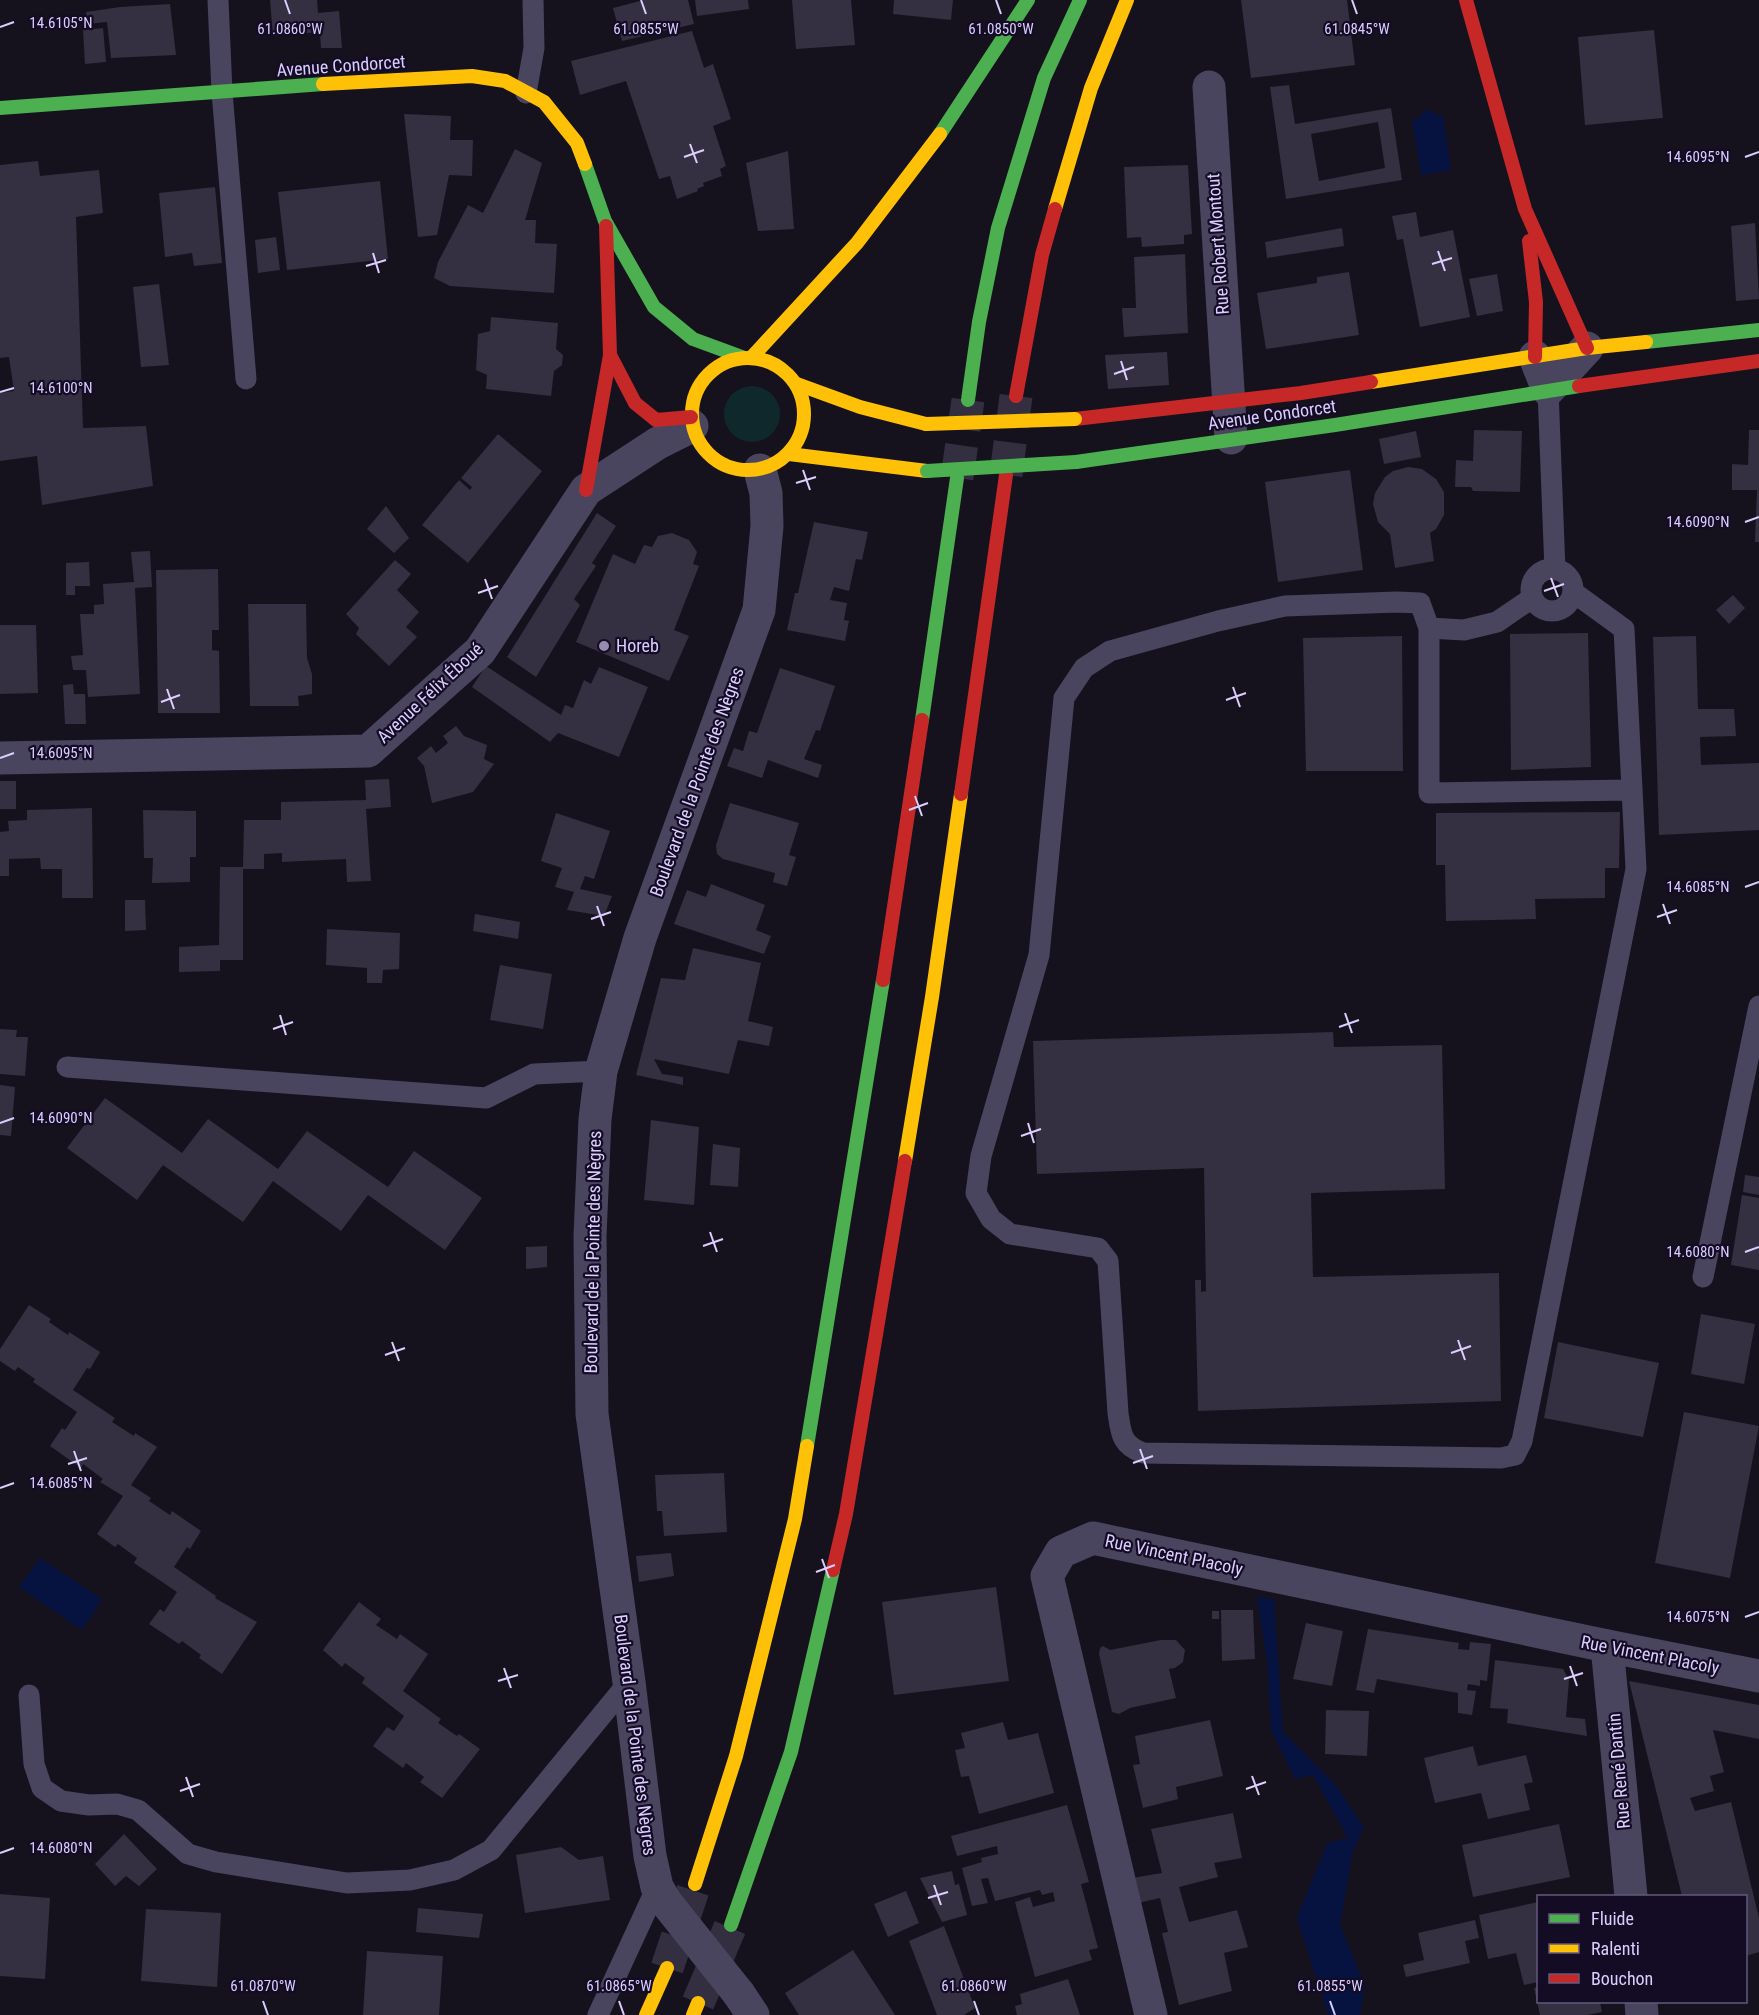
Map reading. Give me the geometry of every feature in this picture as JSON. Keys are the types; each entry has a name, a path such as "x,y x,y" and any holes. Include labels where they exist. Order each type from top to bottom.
{"main road":[{"path":"747,358 857,243 944,129 1028,0"},
{"path":"968,400 979,322 998,228 1044,78 1080,0"},
{"path":"1016,396 1042,255 1091,88 1127,0"},
{"path":"1466,0 1525,209 1587,348"},
{"name":"Avenue Condorcet","path":"0,108 472,76 505,81 544,102 577,143 605,221 654,307 693,339 747,358"},
{"path":"1525,209 1536,302 1535,357"},
{"name":"Avenue Condorcet","path":"605,221 610,355 635,403 656,420 692,422"},
{"name":"Avenue Condorcet","path":"797,384 835,401 926,424 1075,419 1301,393 1587,348 1759,330"},
{"path":"586,490 610,355"},
{"path":"747,358 773,363 787,371 797,384 804,401 805,420 800,438 789,454 775,464 760,470 741,470 723,465 707,453 692,422 699,386 710,372 725,363 747,358"},
{"name":"Avenue Condorcet","path":"789,454 927,471 1076,462 1231,438 1335,425 1548,390 1759,361"},
{"path":"731,1925 791,1752 846,1514 932,997 1006,475"},
{"path":"695,1884 736,1756 795,1519 881,997 957,478"},
{"path":"646,2015 667,1968"}],"street":[{"name":"Rue Robert Montout","path":"1209,87 1231,438"},
{"path":"1535,357 1548,390 1587,348"},
{"name":"Avenue Félix Éboué","path":"0,758 368,751 480,651 586,490 692,422"},
{"name":"Boulevard de la Pointe des Nègres","path":"746,2004 661,1894 648,1845 629,1682 592,1414 590,1236 595,1119 601,1071 640,938 759,610 767,526 766,493 760,470"},
{"name":"Rue Vincent Placoly","path":"1151,2015 1047,1576 1061,1552 1093,1538 1759,1676"},
{"name":"Rue René Dantin","path":"1607,1646 1631,1895"}],"lane":[{"path":"218,0 222,92 246,379"},
{"path":"526,93 534,48 533,0"},
{"path":"1548,390 1555,570"},
{"path":"1555,570 1567,575 1573,585 1573,592 1567,604 1548,611 1541,608 1532,598 1532,586 1543,571 1555,570"},
{"path":"1573,592 1624,629 1636,869 1522,1441 1515,1455 1501,1458 1143,1453 1133,1450 1122,1437 1119,1421 1108,1261 1098,1248 1010,1234 991,1219 976,1193 981,1156 1039,956 1064,699 1084,668 1110,651 1218,621 1285,606 1420,603 1429,628 1429,793 1632,790"},
{"path":"1429,628 1464,630 1497,622 1532,598"},
{"path":"1703,1277 1759,1006"},
{"path":"67,1067 486,1098 534,1074 601,1071"},
{"path":"29,1695 34,1764 42,1788 61,1801 89,1805 117,1804 138,1810 188,1854 216,1863 347,1883 410,1880 454,1870 491,1850 629,1682"},
{"path":"598,2015 661,1894"}],"green space":[{"path":"746,386 758,386 768,390 776,398 780,414 776,430 768,438 758,442 746,442 736,438 728,430 724,420 724,408 728,398 736,390"}],"shaded area":[{"path":"1430,110 1437,116 1443,115 1451,170 1421,175 1412,119 1418,119 1424,111"},
{"path":"40,1558 102,1599 82,1630 19,1587"},
{"path":"1257,1596 1274,1600 1283,1732 1335,1784 1364,1827 1353,1851 1340,1925 1365,1986 1360,2015 1328,2015 1297,1918 1327,1843 1348,1838 1313,1775 1295,1779 1271,1730 1267,1661"}],"building":[{"path":"270,0 317,0 318,13 339,11 342,48 321,48 320,32 273,36"},
{"path":"644,0 688,0 694,24 622,41 613,8"},
{"path":"695,0 748,0 749,9 697,16"},
{"path":"792,0 851,0 855,45 796,49"},
{"path":"894,0 953,0 951,20 893,14"},
{"path":"1241,0 1347,0 1355,65 1251,78"},
{"path":"170,4 176,55 111,58 107,22 87,24 86,12"},
{"path":"103,28 106,62 85,64 83,30"},
{"path":"1654,30 1663,118 1585,125 1578,37"},
{"path":"692,31 704,68 713,64 731,119 713,126 726,166 720,169 722,176 703,183 704,186 697,189 698,191 677,199 670,176 659,179 626,81 580,95 571,61"},
{"path":"1289,85 1295,124 1391,108 1402,180 1286,199 1270,87","holes":["1378,122 1385,168 1319,181 1311,134"]},
{"path":"404,114 451,116 450,140 473,140 472,176 449,175 437,235 418,237"},
{"path":"515,149 542,163 525,220 536,220 535,243 557,244 554,293 450,286 434,278 438,262 468,205 483,213"},
{"path":"788,151 794,229 758,231 746,163"},
{"path":"38,161 40,176 99,170 103,213 76,217 83,428 146,426 153,486 42,505 37,456 0,461 0,393 14,391 9,357 0,358 0,165"},
{"path":"1188,165 1192,234 1184,235 1184,244 1142,247 1141,237 1127,238 1124,167"},
{"path":"380,181 388,259 287,270 278,192"},
{"path":"215,187 222,263 194,266 192,253 165,257 159,193"},
{"path":"1416,212 1420,237 1453,230 1470,317 1420,327 1403,239 1397,240 1392,216"},
{"path":"1755,223 1759,299 1736,301 1731,226"},
{"path":"1342,228 1344,246 1267,258 1265,242"},
{"path":"276,237 280,270 258,273 255,240"},
{"path":"1185,254 1188,333 1124,337 1122,308 1136,308 1134,257"},
{"path":"1349,272 1359,335 1266,349 1257,293 1317,283 1317,277"},
{"path":"1497,274 1503,311 1477,316 1469,279"},
{"path":"159,284 169,365 141,367 133,287"},
{"path":"491,317 558,323 556,349 563,355 562,365 554,371 551,396 486,389 487,375 476,370 478,334 490,331"},
{"path":"1167,352 1169,385 1108,389 1105,355"},
{"path":"1474,430 1522,431 1520,492 1473,491 1471,487 1455,487 1456,460 1473,461"},
{"path":"1749,430 1759,430 1759,542 1755,542 1757,490 1732,490 1732,464 1748,465"},
{"path":"1416,431 1421,457 1384,464 1379,439"},
{"path":"498,434 542,471 468,563 422,525 459,480 470,490 472,487 461,478"},
{"path":"1408,467 1422,469 1436,479 1444,492 1444,515 1436,529 1430,533 1434,561 1395,568 1390,534 1378,522 1373,504 1375,493 1385,477 1393,471"},
{"path":"1350,470 1363,570 1278,582 1265,482"},
{"path":"386,506 409,538 394,553 367,529"},
{"path":"597,513 616,526 592,563 596,566 574,599 580,605 536,677 507,657"},
{"path":"814,522 868,532 862,560 856,559 849,591 834,587 830,600 847,603 844,620 849,621 845,641 787,630"},
{"path":"672,533 689,540 697,552 693,564 699,566 674,630 689,636 669,681 576,642 613,554 635,564 644,545 652,547 658,536"},
{"path":"150,551 152,587 135,588 140,694 88,697 86,670 73,670 71,656 83,655 80,614 94,614 94,605 104,604 103,584 134,582 131,552"},
{"path":"395,560 411,574 397,590 419,612 406,627 417,637 389,666 356,634 359,628 346,614"},
{"path":"89,562 90,586 75,586 75,595 66,595 66,563"},
{"path":"218,569 219,630 212,630 212,650 219,651 220,713 158,713 156,570"},
{"path":"1733,595 1745,608 1729,624 1716,610"},
{"path":"248,604 306,604 307,658 312,674 312,694 298,696 299,706 250,706"},
{"path":"0,625 36,625 38,693 0,694"},
{"path":"1588,633 1591,767 1511,770 1510,634"},
{"path":"1402,636 1403,771 1306,771 1303,638"},
{"path":"1696,636 1698,709 1734,709 1736,736 1700,737 1701,765 1759,763 1759,830 1659,835 1653,637"},
{"path":"486,666 561,715 565,705 573,708 584,680 591,684 599,667 648,687 619,757 558,733 550,742 472,687"},
{"path":"780,668 835,686 820,731 816,730 804,759 822,765 818,778 768,760 762,778 727,766 734,748 743,751 749,731 757,733"},
{"path":"73,684 74,694 85,694 86,724 65,724 63,685"},
{"path":"456,726 464,736 487,745 484,759 494,764 473,792 432,803 424,766 417,758 431,746 436,753 448,743 443,736"},
{"path":"389,779 391,807 366,809 371,881 347,882 346,859 282,862 282,853 264,854 264,869 243,869 243,960 220,960 220,971 179,972 179,947 219,945 220,867 243,867 244,820 281,820 281,802 366,800 365,780"},
{"path":"0,781 16,781 16,809 0,809"},
{"path":"730,803 799,823 789,855 796,857 787,886 773,882 775,873 723,859 717,854 716,845"},
{"path":"92,808 93,898 62,898 62,869 41,869 40,858 9,859 9,876 0,876 0,832 9,831 8,821 27,820 27,810"},
{"path":"143,810 196,811 196,857 190,857 190,882 152,883 153,858 144,858"},
{"path":"1620,812 1619,868 1605,868 1605,898 1535,899 1536,919 1446,921 1445,865 1436,865 1436,813"},
{"path":"556,813 610,831 594,879 585,876 580,889 612,896 604,916 567,910 574,892 555,887 562,868 541,861"},
{"path":"711,884 765,905 756,930 771,936 764,954 674,924 687,890 706,897"},
{"path":"125,900 145,900 146,930 125,931"},
{"path":"475,914 520,922 518,939 473,931"},
{"path":"327,929 400,933 399,969 383,970 382,983 367,983 367,968 326,965"},
{"path":"693,948 761,963 748,1021 773,1027 769,1046 738,1040 729,1074 654,1059 662,1074 683,1077 683,1085 636,1075 661,978 685,980"},
{"path":"500,965 552,974 543,1029 490,1020"},
{"path":"0,1029 17,1030 16,1037 28,1037 25,1076 0,1074"},
{"path":"1333,1032 1334,1047 1442,1045 1445,1189 1311,1193 1313,1277 1499,1273 1501,1401 1198,1411 1195,1280 1201,1280 1201,1292 1206,1291 1204,1168 1037,1174 1033,1041"},
{"path":"0,1085 15,1087 11,1136 0,1135"},
{"path":"105,1098 182,1153 208,1119 278,1169 307,1131 388,1187 414,1151 482,1198 445,1250 368,1195 341,1231 273,1181 243,1222 163,1165 137,1200 67,1148"},
{"path":"651,1120 699,1127 694,1205 644,1200"},
{"path":"713,1144 740,1148 738,1187 710,1185"},
{"path":"1745,1175 1759,1177 1759,1195 1743,1192"},
{"path":"1742,1195 1759,1198 1759,1270 1731,1265"},
{"path":"547,1246 547,1267 526,1269 526,1247"},
{"path":"29,1305 51,1319 49,1322 68,1335 69,1332 100,1352 73,1390 115,1418 112,1422 157,1447 131,1485 151,1498 149,1501 170,1515 172,1511 201,1531 190,1549 187,1547 174,1567 216,1596 215,1598 257,1622 222,1674 199,1658 201,1655 182,1641 179,1644 149,1624 160,1609 164,1612 177,1592 134,1563 137,1558 118,1544 115,1547 97,1534 123,1496 100,1482 103,1479 83,1464 81,1468 50,1446 77,1412 33,1382 35,1379 18,1367 15,1371 0,1361 0,1349"},
{"path":"1701,1314 1755,1324 1744,1384 1691,1374"},
{"path":"1558,1342 1659,1363 1643,1437 1544,1418"},
{"path":"1684,1412 1759,1426 1730,1578 1655,1563"},
{"path":"724,1473 727,1532 664,1536 662,1511 657,1511 655,1475"},
{"path":"671,1553 674,1576 639,1582 636,1556"},
{"path":"996,1587 1009,1681 894,1695 882,1602"},
{"path":"359,1602 381,1619 376,1625 397,1639 400,1634 428,1654 403,1691 441,1719 438,1723 480,1749 442,1798 420,1782 424,1777 406,1763 403,1768 373,1746 387,1727 394,1731 404,1716 362,1683 365,1678 345,1663 342,1667 323,1650"},
{"path":"1221,1610 1253,1610 1255,1659 1222,1661"},
{"path":"1212,1611 1219,1611 1219,1619 1212,1619"},
{"path":"1306,1623 1343,1631 1332,1686 1293,1679"},
{"path":"1368,1629 1459,1643 1458,1649 1469,1650 1470,1642 1491,1644 1487,1681 1480,1680 1480,1686 1468,1684 1467,1690 1476,1691 1472,1715 1458,1713 1458,1693 1377,1679 1374,1693 1356,1690"},
{"path":"1161,1640 1176,1640 1185,1650 1183,1662 1169,1669 1176,1698 1130,1708 1119,1714 1112,1712 1099,1654 1100,1648 1103,1646 1110,1650"},
{"path":"1495,1660 1563,1669 1569,1680 1566,1717 1585,1719 1587,1736 1507,1723 1508,1709 1490,1708"},
{"path":"1629,1681 1759,1705 1759,1739 1713,1730 1724,1772 1710,1776 1714,1791 1690,1798 1695,1811 1731,1802 1759,1918 1759,1952 1747,1956 1747,1895 1682,1895"},
{"path":"1326,1710 1369,1711 1367,1756 1325,1754"},
{"path":"1210,1720 1223,1776 1176,1787 1178,1799 1143,1808 1133,1765 1140,1764 1135,1736"},
{"path":"1003,1722 1008,1740 1038,1733 1054,1793 979,1814 969,1776 961,1777 955,1750 965,1748 961,1733"},
{"path":"1473,1746 1478,1766 1526,1755 1533,1782 1524,1784 1530,1810 1488,1819 1481,1793 1435,1803 1424,1758"},
{"path":"1067,1805 1089,1882 1081,1884 1098,1948 1089,1950 1092,1960 1035,1977 1015,1902 1030,1897 1033,1907 1055,1901 1053,1892 1042,1895 1040,1890 995,1901 988,1878 981,1879 988,1903 972,1906 962,1868 982,1862 981,1858 998,1854 997,1846 957,1856 951,1836"},
{"path":"1233,1813 1242,1858 1214,1863 1218,1877 1179,1887 1189,1922 1237,1910 1248,1947 1224,1953 1232,1991 1179,2005 1162,1933 1168,1932 1160,1898 1138,1903 1132,1878 1162,1873 1151,1829"},
{"path":"1559,1824 1570,1877 1473,1897 1462,1845"},
{"path":"124,1834 157,1869 139,1886 126,1876 115,1886 95,1864"},
{"path":"561,1847 579,1860 603,1856 610,1900 525,1913 516,1855"},
{"path":"952,1871 955,1885 959,1884 967,1915 942,1922 920,1878"},
{"path":"906,1891 919,1923 888,1937 874,1904"},
{"path":"0,1894 50,1898 45,1979 0,1976"},
{"path":"1537,1902 1537,1982 1524,1985 1516,1953 1488,1959 1479,1915"},
{"path":"418,1908 483,1914 479,1938 416,1932"},
{"path":"146,1909 221,1913 217,1987 141,1981"},
{"path":"1475,1920 1479,1938 1465,1941 1470,1963 1406,1977 1403,1965 1424,1960 1418,1933"},
{"path":"944,1926 975,2008 964,2015 937,2015 909,1941"},
{"path":"853,1950 895,2015 799,2015 785,1993"},
{"path":"367,1951 443,1956 439,2015 363,2015"},
{"path":"1068,1979 1080,2015 1017,2015 1015,2006 1022,2004 1020,1994"},
{"path":"1537,2003 1600,2003 1602,2012 1587,2015 1540,2015"}],"tunnel":[{"path":"1006,475 1016,396"},
{"path":"957,478 968,400"},
{"path":"667,1968 695,1884"},
{"path":"698,2003 731,1925"}],"traffic: fast":[{"path":"940,134 1028,0"},
{"path":"968,400 979,322 998,228 1044,78 1080,0"},
{"path":"0,108 323,84"},
{"path":"585,164 605,221 654,307 693,339 742,357"},
{"path":"1646,342 1759,330"},
{"path":"1076,462 1335,425 1579,386"},
{"path":"927,471 1076,462"},
{"path":"922,720 957,478"},
{"path":"807,1446 883,980"},
{"path":"731,1925 791,1752 833,1570"}],"traffic: slow":[{"path":"1055,209 1091,88 1127,0"},
{"path":"323,84 472,76 505,81 544,102 577,143 585,164"},
{"path":"751,358 857,243 940,134"},
{"path":"1371,382 1587,348 1646,342"},
{"path":"748,358 770,362 788,374 800,392 804,414 800,436 788,454 770,466 748,470 726,466 708,454 696,436 692,414 696,392 708,374 726,362 748,358"},
{"path":"797,384 860,407 926,424"},
{"path":"926,424 1075,419"},
{"path":"789,454 927,471"},
{"path":"905,1161 932,997 961,794"},
{"path":"695,1884 736,1756 795,1519 807,1446"},
{"path":"646,2015 667,1968"},
{"path":"693,2015 698,2003"}],"traffic: jam":[{"path":"1466,0 1525,209 1587,348"},
{"path":"1016,396 1042,255 1055,209"},
{"path":"606,226 610,355 635,403 656,420 691,417"},
{"path":"1529,241 1536,302 1535,357"},
{"path":"586,490 610,355"},
{"path":"1579,386 1759,361"},
{"path":"1075,419 1301,393 1371,382"},
{"path":"961,794 1006,475"},
{"path":"883,980 922,720"},
{"path":"833,1570 846,1514 905,1161"}],"place":[{"name":"Horeb","path":"604,646"}]}
